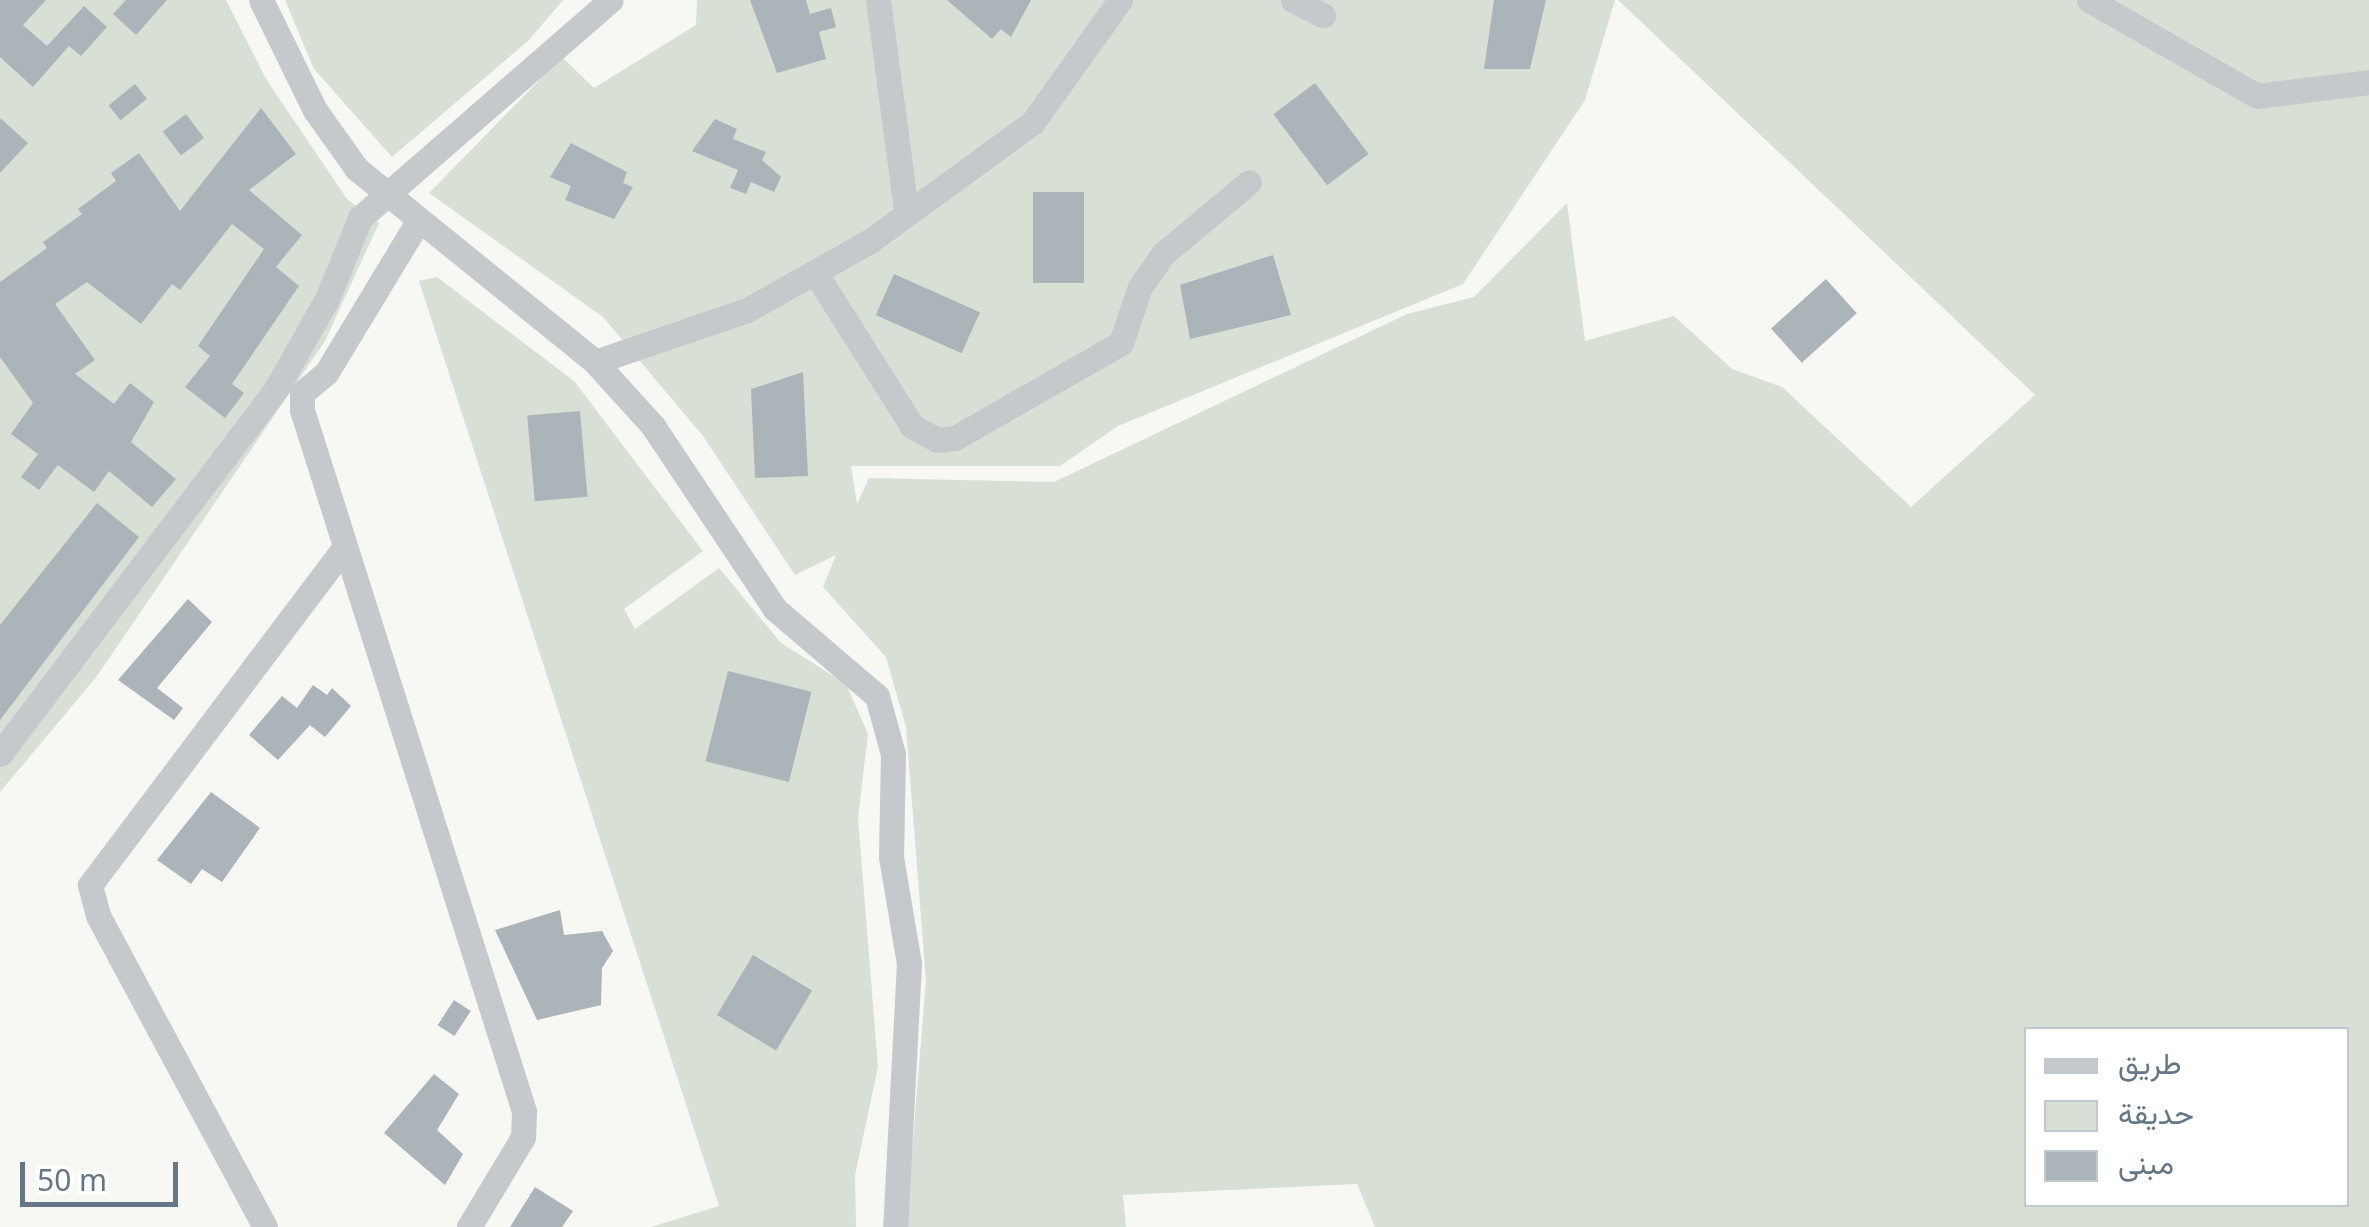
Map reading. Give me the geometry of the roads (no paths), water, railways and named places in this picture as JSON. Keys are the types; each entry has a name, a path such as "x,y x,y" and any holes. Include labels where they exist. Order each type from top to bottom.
{"street":[{"path":"261,0 315,110 385,196 595,362 653,426 775,609 861,675 887,719 891,857 910,962 895,1227"},
{"path":"0,754 276,389 328,299 360,218 449,149 612,0"},
{"path":"878,0 906,210"},
{"path":"595,362 730,316 816,274 1033,122 1120,0"},
{"path":"1293,0 1323,15"},
{"path":"2089,0 2257,96 2369,82"},
{"path":"816,274 912,426 937,440 955,438 1121,343 1140,287 1163,254 1248,182"},
{"path":"417,223 326,374 302,393 344,548 524,1111 523,1137 469,1227"},
{"path":"264,1227 98,916 90,884 344,548"}]}
